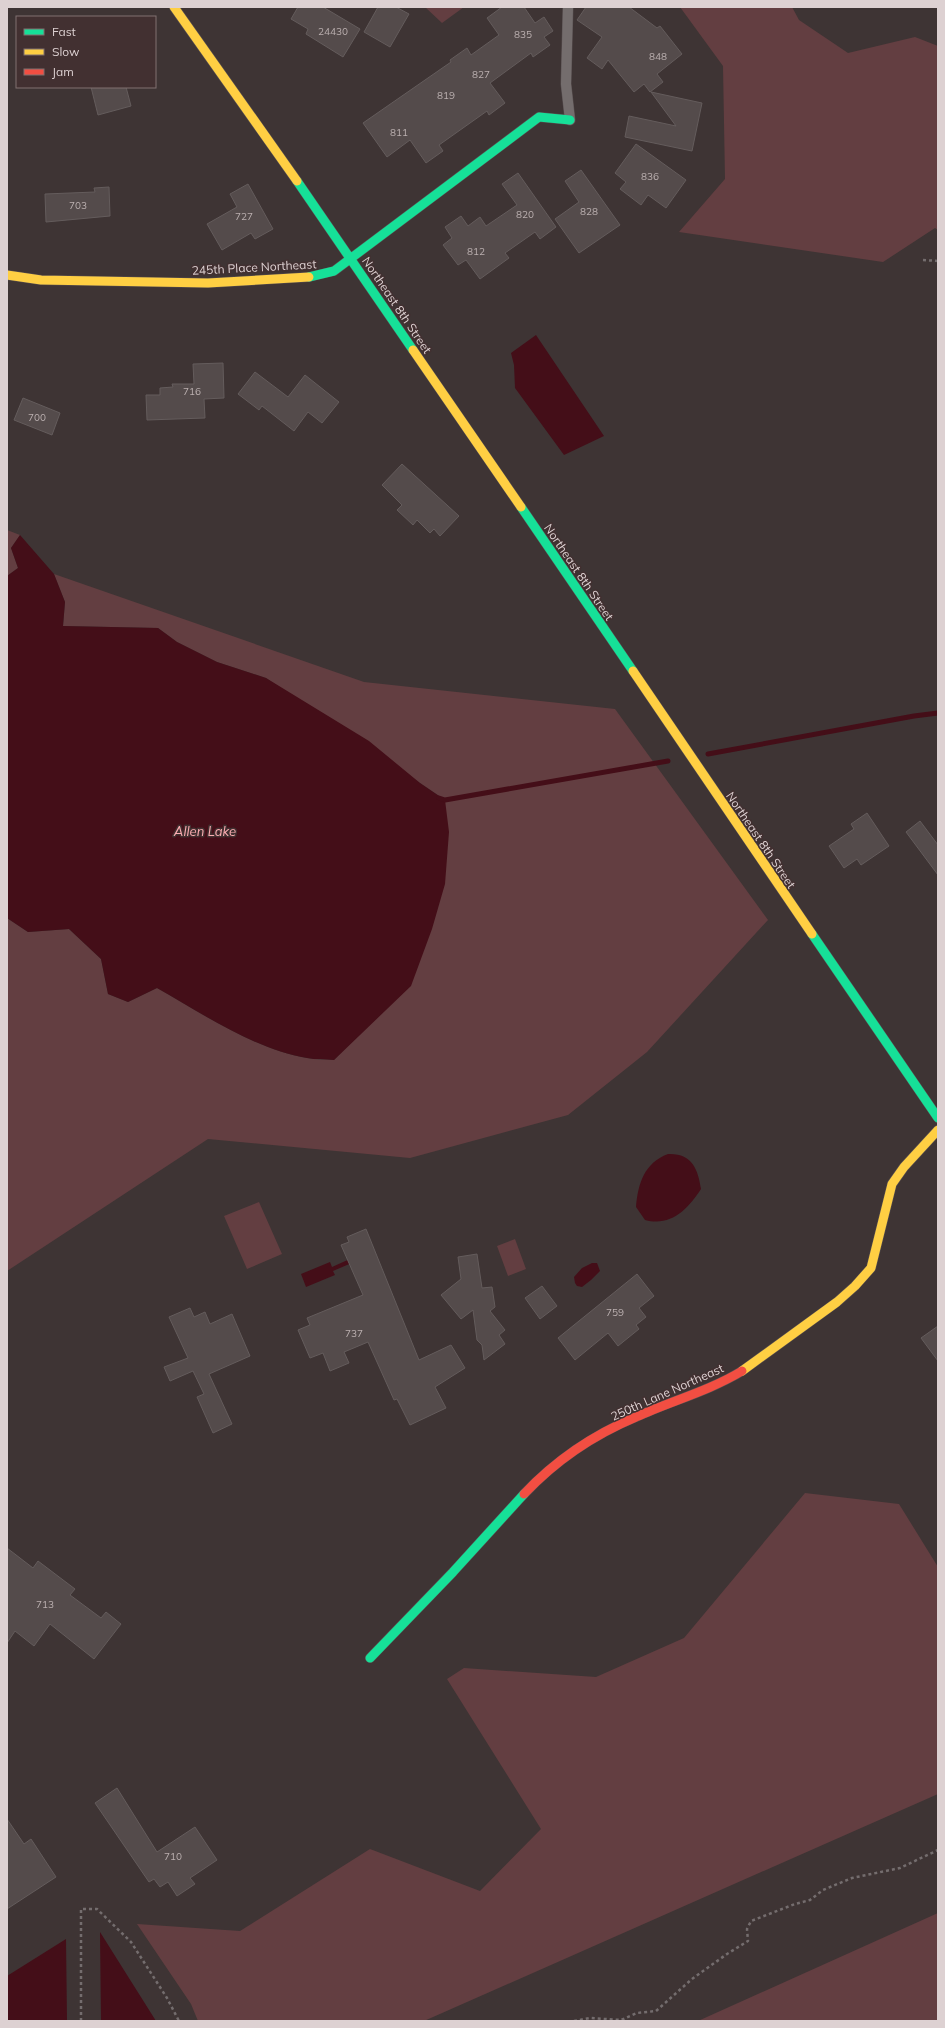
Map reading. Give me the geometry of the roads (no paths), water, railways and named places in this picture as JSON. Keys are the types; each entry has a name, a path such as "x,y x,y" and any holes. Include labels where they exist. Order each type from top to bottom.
{"street":[{"name":"Northeast 8th Street","path":"174,7 351,258 938,1118"},
{"name":"Northeast 8th Street","path":"170,18 181,30 198,41"},
{"name":"245th Place Northeast","path":"7,275 41,280 208,283 318,276 334,271 539,117 570,120"},
{"name":"250th Lane Northeast","path":"370,1658 452,1573 515,1501 554,1464 585,1443 617,1426 727,1379 763,1357 853,1289 871,1268 892,1184 904,1167 938,1130"}],"lane":[{"path":"568,7 566,84 570,120"}],"water":[{"path":"536,335 604,436 564,455 515,388 514,365 511,353"},
{"name":"Allen Lake","path":"20,535 54,574 65,602 63,626 158,628 177,642 217,662 266,678 369,741 420,783 445,800 449,832 445,884 432,929 411,986 334,1060 307,1058 288,1054 268,1047 210,1019 157,988 128,1002 108,994 101,959 69,929 28,932 7,918 7,576 18,568 11,548"},
{"path":"668,1154 676,1154 688,1159 696,1169 701,1189 678,1215 671,1219 663,1221 645,1220 636,1207 638,1190 644,1175 653,1163"},
{"path":"352,1258 354,1262 333,1271 335,1275 306,1287 301,1274 330,1262 332,1267"},
{"path":"592,1263 597,1263 600,1271 582,1287 577,1286 574,1277 582,1268"},
{"path":"100,1932 156,2021 101,2021"},
{"path":"66,1939 67,2021 7,2021 7,1976"}],"waterway":[{"path":"708,754 914,716 938,713"},
{"path":"439,798 445,800 668,761"}]}
